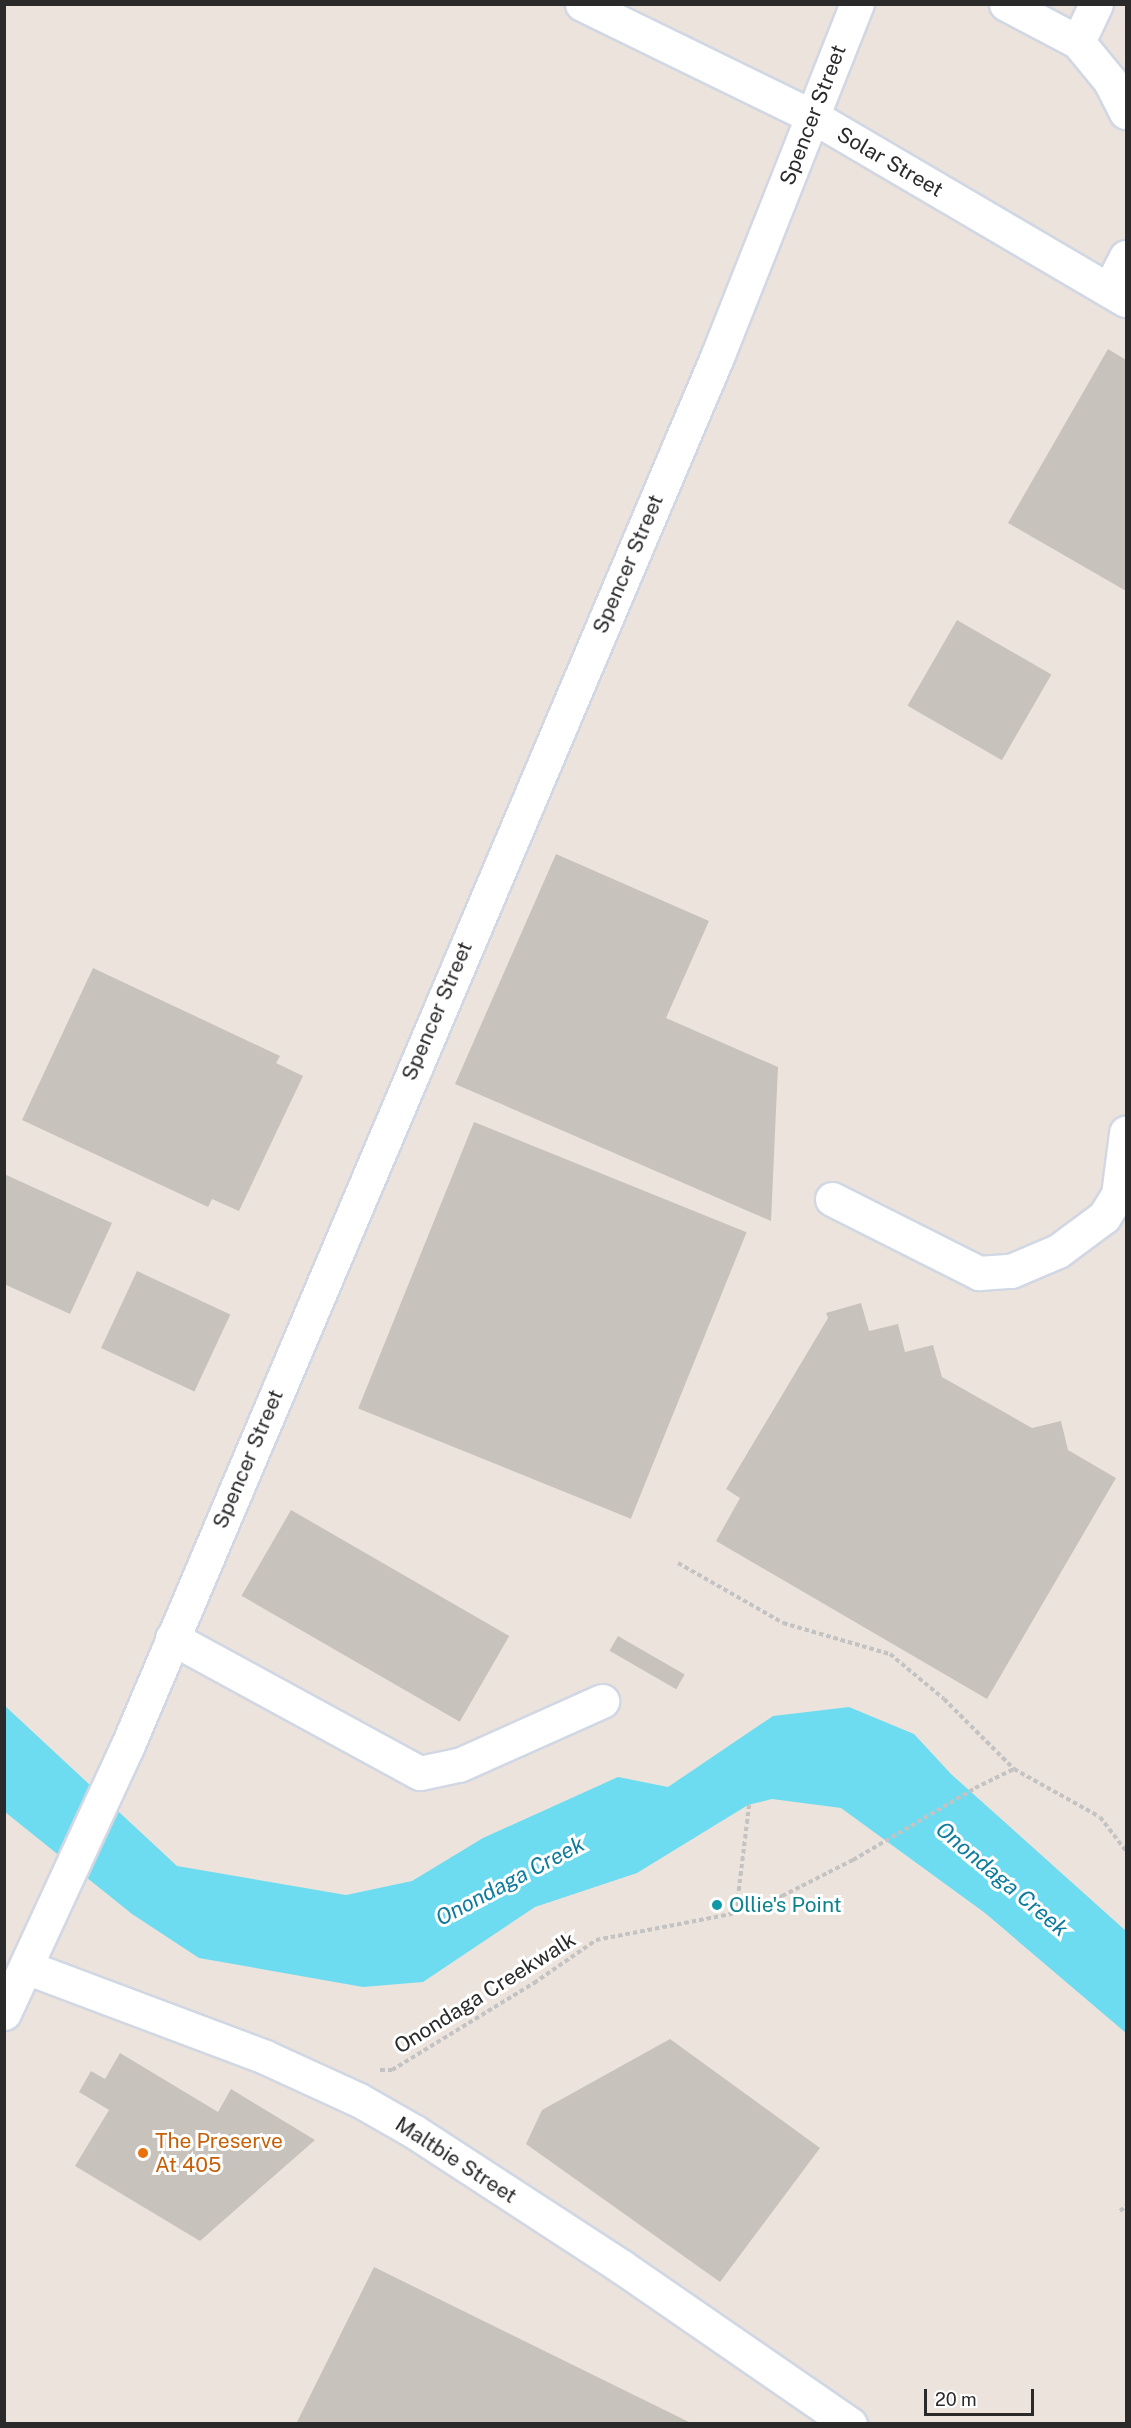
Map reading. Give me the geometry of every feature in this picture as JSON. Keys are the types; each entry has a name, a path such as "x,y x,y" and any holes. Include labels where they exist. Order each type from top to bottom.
{"street":[{"name":"Solar Street","path":"582,4 812,116 1118,295"},
{"name":"Spencer Street","path":"4,2013 127,1747 717,357 857,4"},
{"path":"1006,4 1078,42 1110,81 1126,112"},
{"path":"1078,42 1096,4"},
{"path":"1118,295 1126,257"},
{"path":"832,1199 979,1273 1011,1271 1058,1251 1104,1217 1118,1196 1126,1133"},
{"path":"172,1638 420,1773 459,1765 602,1701"},
{"name":"Maltbie Street","path":"26,1968 265,2057 359,2100 415,2132 622,2267 850,2424"}],"path":[{"path":"678,1563 783,1623 890,1654 944,1699 1014,1769 1043,1781 1100,1817 1126,1851"},
{"name":"Onondaga Creekwalk","path":"375,2071 392,2070 534,1983 596,1940 736,1913 782,1896 854,1860 975,1788 1014,1769"},
{"path":"736,1913 748,1804"},
{"path":"1120,2211 1126,2206"}],"water":[{"name":"Onondaga Creek","path":"4,1705 177,1866 346,1895 412,1881 483,1838 618,1777 668,1787 773,1716 849,1707 914,1734 951,1774 1126,1931 1126,2033 985,1913 841,1808 772,1799 748,1805 637,1873 535,1907 423,1982 363,1987 199,1958 132,1914 5,1812"}],"building":[{"path":"1108,349 1126,360 1126,591 1008,523"},
{"path":"957,620 1051,674 1002,760 908,706"},
{"path":"556,854 709,921 666,1018 778,1067 771,1221 455,1084"},
{"path":"93,968 280,1056 276,1063 303,1076 239,1211 212,1199 208,1207 22,1120"},
{"path":"474,1122 747,1232 631,1519 358,1408"},
{"path":"4,1174 112,1223 70,1314 4,1284"},
{"path":"137,1271 230,1315 194,1392 101,1348"},
{"path":"861,1303 869,1331 898,1324 905,1352 933,1345 942,1377 1032,1428 1061,1421 1068,1450 1116,1478 987,1699 716,1541 740,1498 726,1489 828,1318 826,1313"},
{"path":"291,1510 509,1636 460,1722 242,1596"},
{"path":"618,1636 685,1674 676,1689 610,1651"},
{"path":"670,2039 820,2148 720,2282 526,2144 542,2110"},
{"path":"120,2053 218,2112 231,2089 315,2140 200,2241 75,2166 109,2110 79,2092 91,2071 105,2079"},
{"path":"374,2267 693,2424 296,2424"}],"place":[{"name":"Ollie's Point","path":"717,1905"},
{"name":"The Preserve At 405","path":"143,2153"}]}
